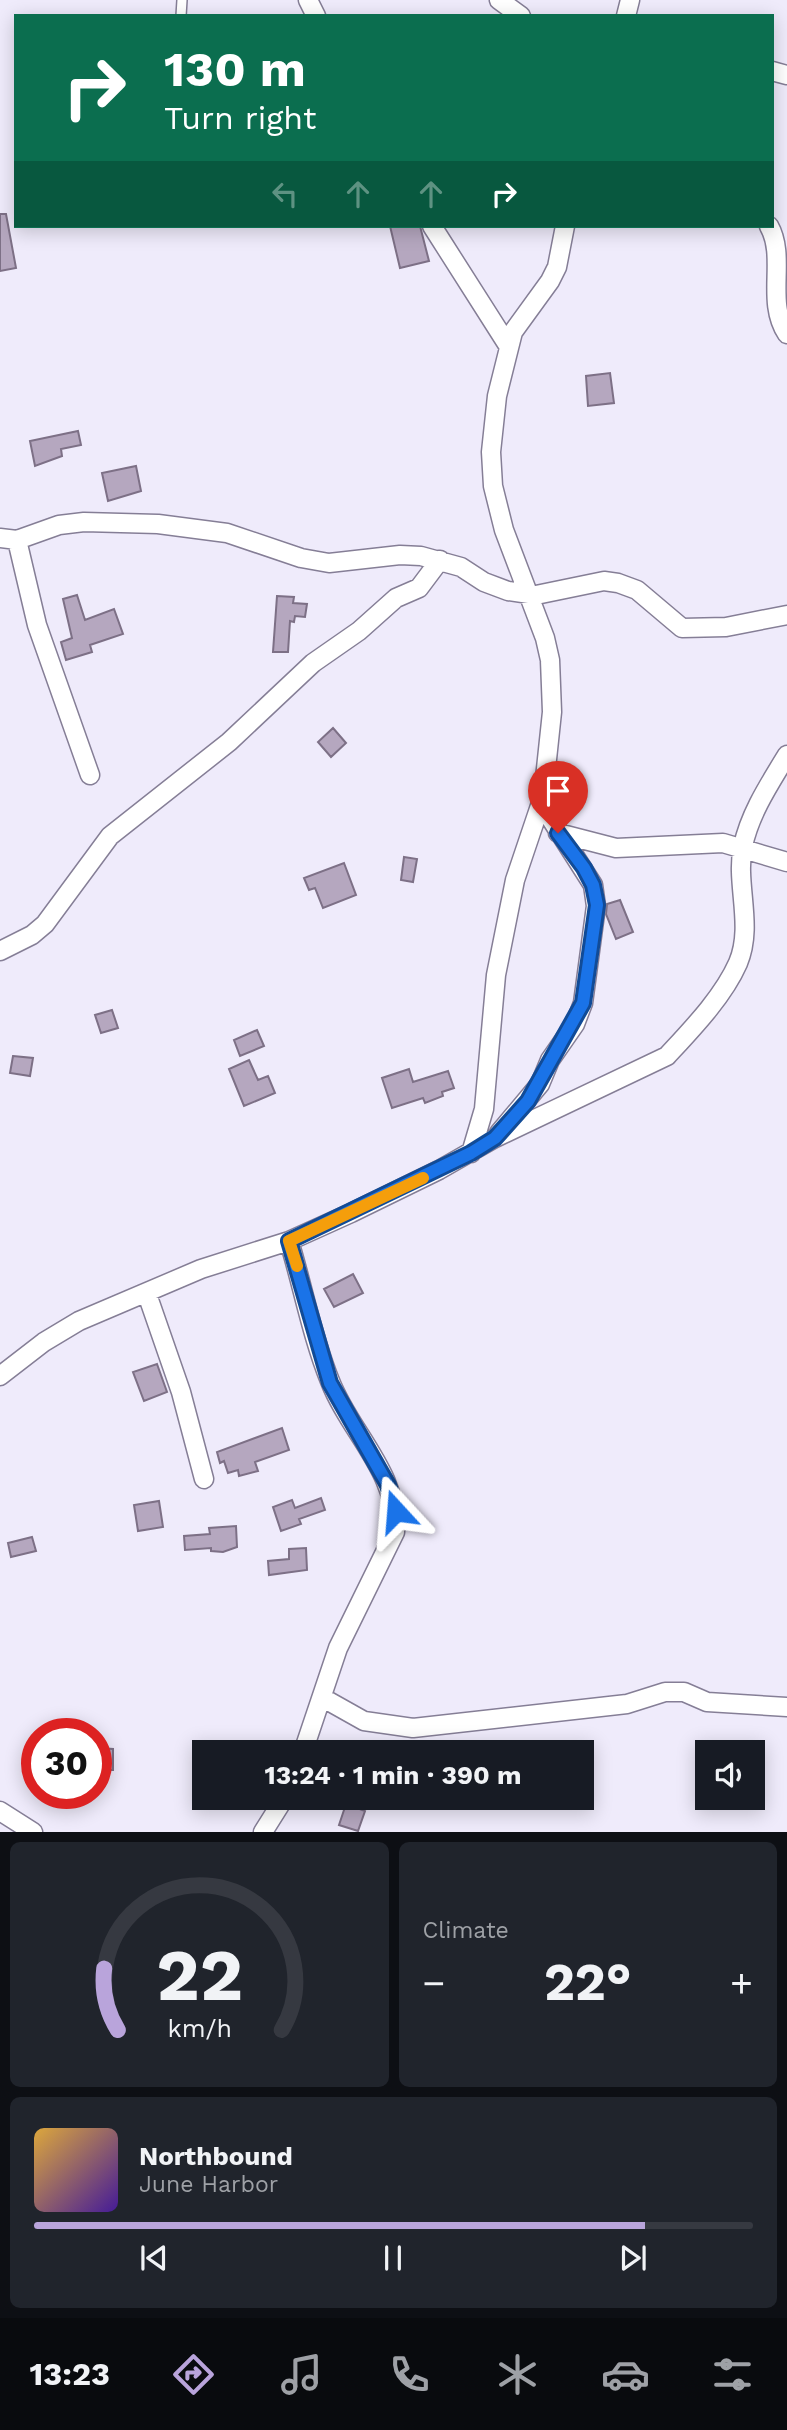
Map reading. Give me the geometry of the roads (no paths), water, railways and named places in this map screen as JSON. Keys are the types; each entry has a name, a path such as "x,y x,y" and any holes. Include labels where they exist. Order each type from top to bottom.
{"street":[{"path":"499,0 519,14"},
{"path":"433,228 509,347"},
{"path":"471,1153 484,1109 496,975 516,880 543,797 553,683 545,638 527,593 493,486 491,453 497,396 509,347 525,313 551,281 557,267 565,228"},
{"path":"770,228 778,238 781,250 777,292 787,334"},
{"path":"90,775 8,539 59,525 84,522 158,524 227,533 301,558 328,563 400,555 440,560 508,591 536,595 564,592 604,581 618,583 638,590 662,608 676,625 695,630 787,615"},
{"path":"0,951 46,925 119,828 229,742 313,663 359,631 396,598 419,588 440,560"},
{"path":"0,1376 44,1342 79,1321 201,1269 289,1241 667,1056 688,1034 739,962 745,927 743,847 763,794 787,755"},
{"path":"495,1138 540,1084 550,1060 575,1024 583,1003 597,905 593,885 558,833 543,797"},
{"path":"558,833 616,848 723,843 787,862"},
{"path":"289,1241 330,1383 388,1485 396,1511 395,1532 338,1648 307,1740"},
{"path":"147,1294 181,1392 204,1479"},
{"path":"323,1698 364,1721 413,1728 618,1705 665,1692 684,1692 707,1702 787,1706"},
{"path":"263,1832 277,1810"},
{"path":"0,1811 33,1832"}]}
